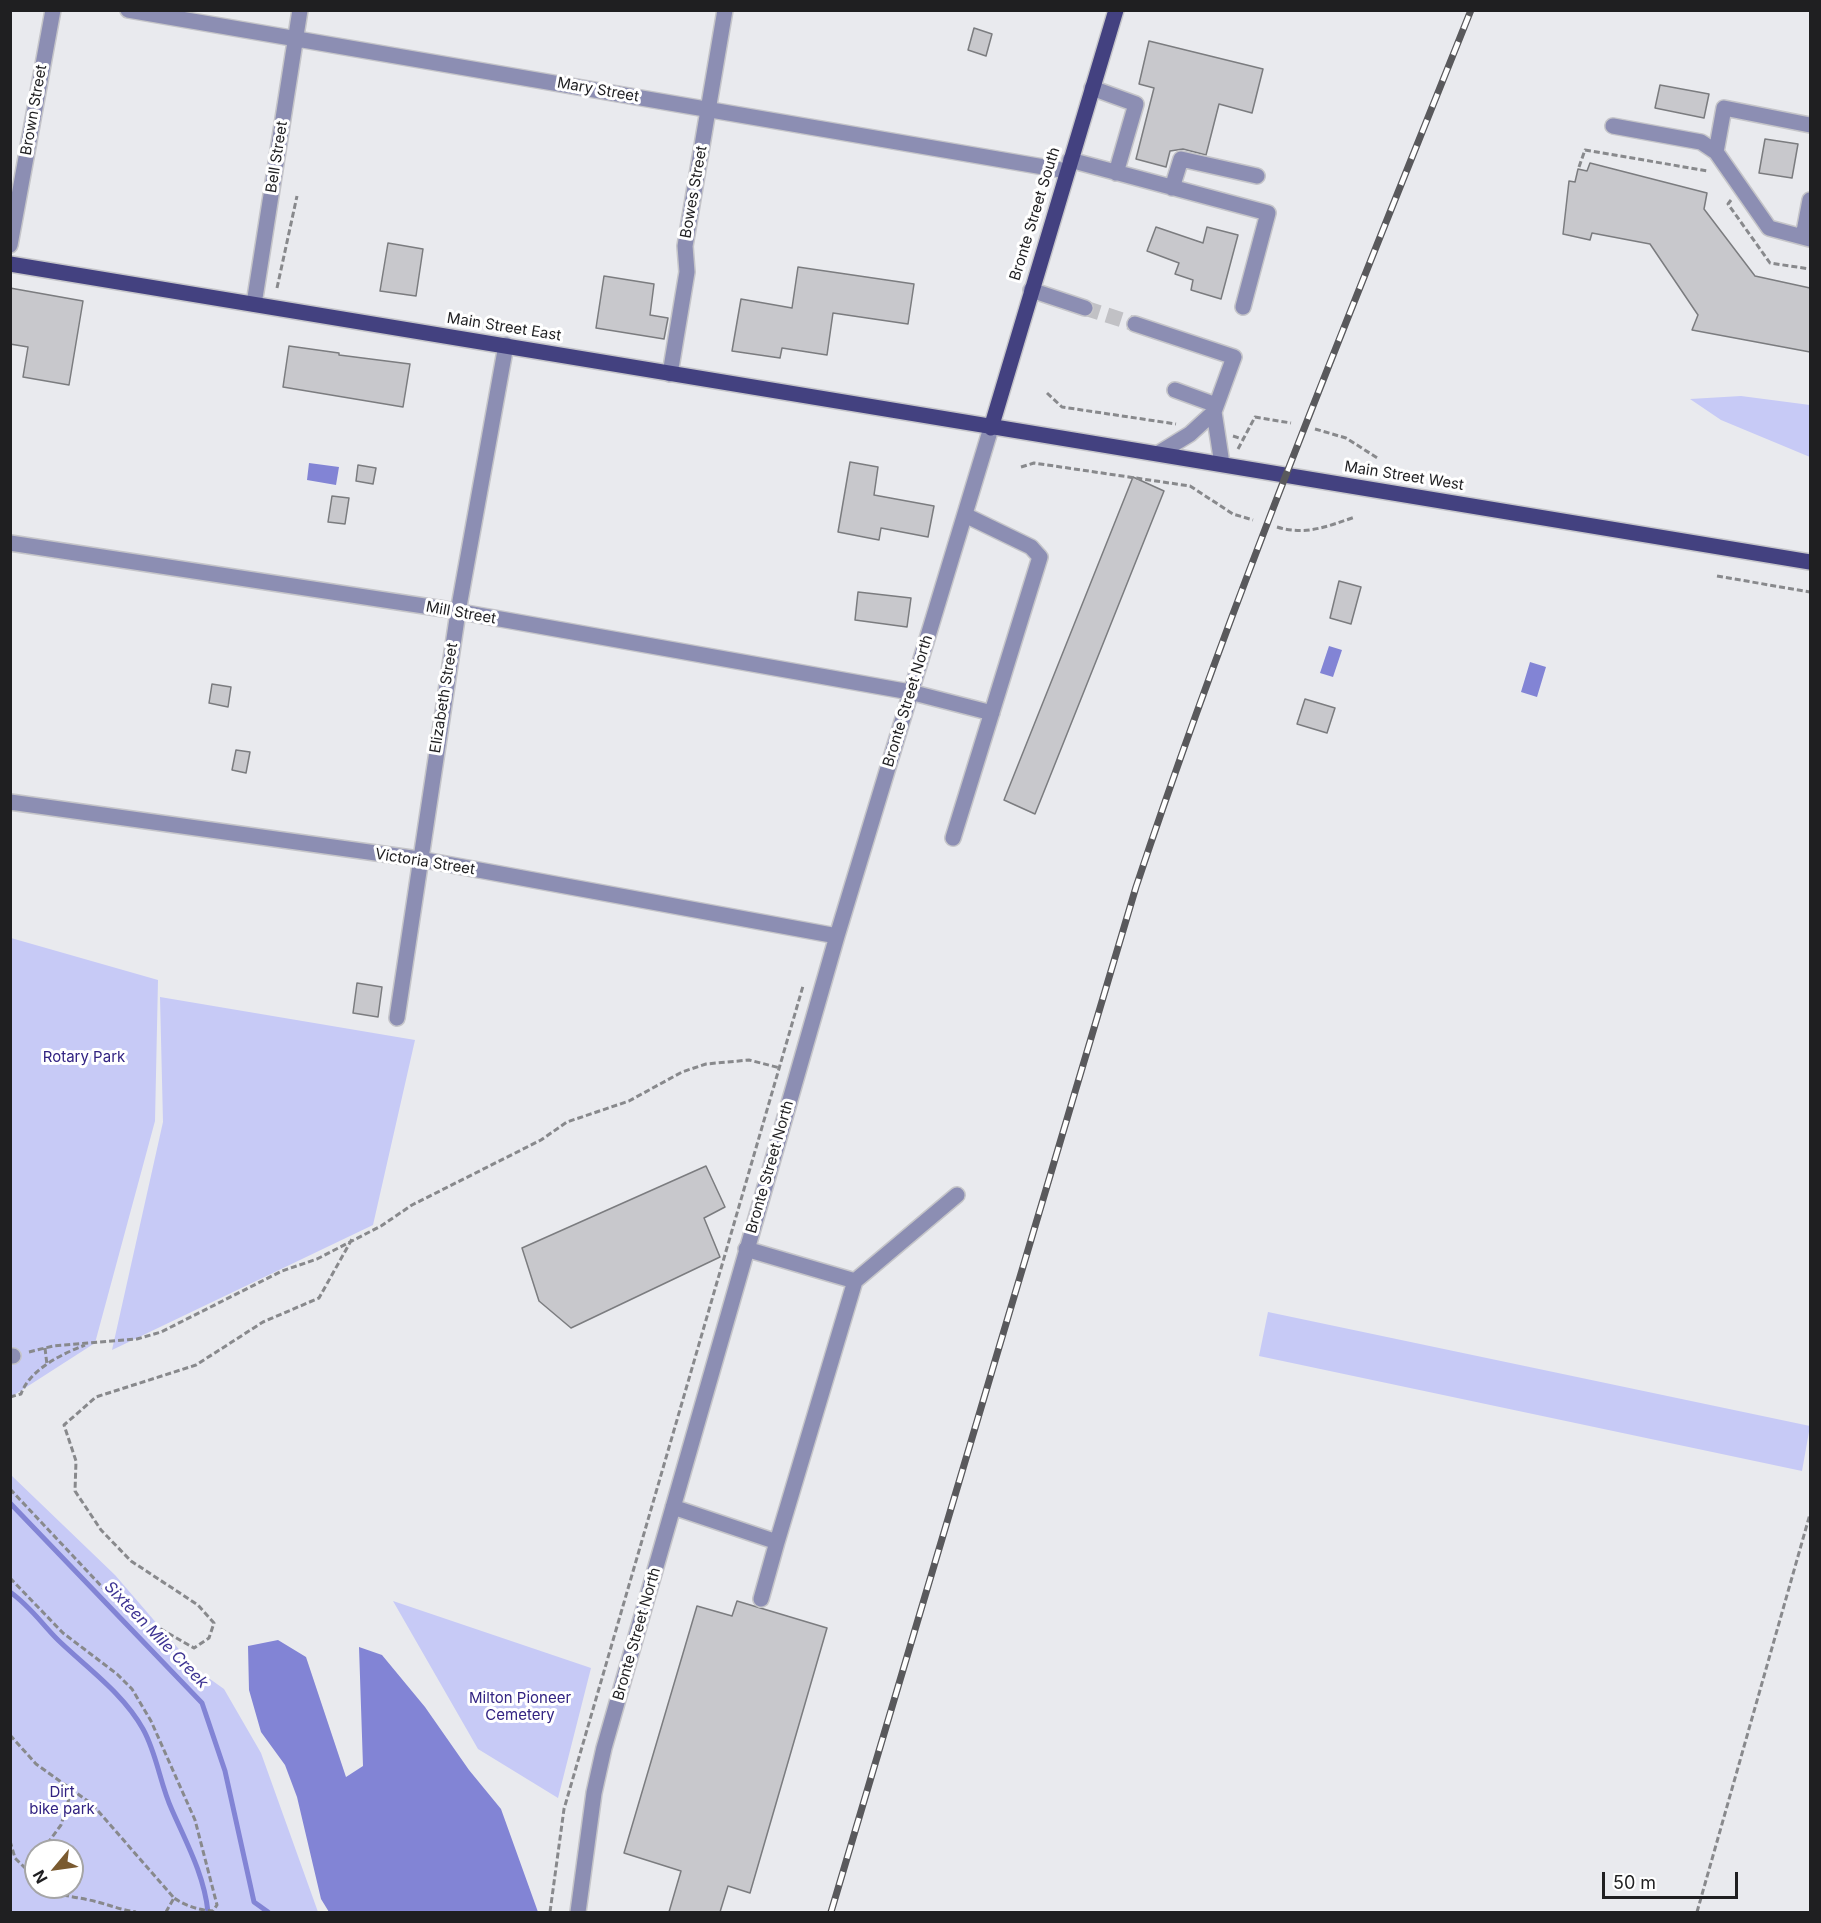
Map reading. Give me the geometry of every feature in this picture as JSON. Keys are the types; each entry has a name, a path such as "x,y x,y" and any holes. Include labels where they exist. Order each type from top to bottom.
{"main road":[{"name":"Bronte Street South","path":"992,428 1116,10"},
{"name":"Main Street East","path":"10,264 506,345 992,428"},
{"name":"Main Street West","path":"992,428 1160,453 1810,562"}],"street":[{"name":"Brown Street","path":"10,245 53,10"},
{"name":"Mary Street","path":"128,10 708,109 1116,173 1268,213 1243,307"},
{"name":"Bell Street","path":"254,304 300,10"},
{"name":"Bowes Street","path":"670,374 687,272 685,246 724,10"},
{"path":"1092,88 1136,104 1116,173"},
{"path":"1716,152 1724,108 1810,125"},
{"path":"1613,126 1701,142 1716,152 1769,228 1807,238 1810,200"},
{"path":"1172,188 1181,159 1257,176"},
{"path":"1031,291 1085,308"},
{"path":"1136,324 1234,357 1215,409 1199,427 1160,453"},
{"name":"Elizabeth Street","path":"397,1018 419,859 458,612 506,345"},
{"path":"1175,390 1215,409"},
{"path":"1215,409 1226,464"},
{"name":"Bronte Street North","path":"578,1912 598,1771 837,936 992,428"},
{"path":"953,838 1040,556 1031,547 965,515"},
{"name":"Mill Street","path":"10,543 458,612 910,692 992,713"},
{"name":"Victoria Street","path":"10,802 419,859 837,936"},
{"path":"760,1599 855,1281 957,1195"},
{"path":"746,1249 855,1281"},
{"path":"673,1507 777,1542"}],"path":[{"path":"1579,167 1585,150 1716,172"},
{"path":"277,288 297,196"},
{"path":"1732,197 1728,204 1770,263 1810,269"},
{"path":"1047,393 1062,407 1199,427"},
{"path":"1226,464 1255,417 1291,423"},
{"path":"1315,429 1346,438 1379,459"},
{"path":"1218,432 1242,439"},
{"path":"1021,467 1034,463 1190,486 1233,514 1253,520"},
{"path":"1277,527 1290,532 1315,531 1355,517"},
{"path":"1717,576 1810,592"},
{"path":"550,1912 564,1809 807,976"},
{"path":"12,1356 45,1348 137,1339 161,1332 282,1271 317,1259 381,1226 412,1204 541,1140 567,1122 629,1101 682,1072 705,1064 749,1059 797,1073"},
{"path":"10,1489 120,1606 194,1648 209,1638 214,1623 198,1605 131,1561 101,1530 75,1491 76,1461 64,1425 96,1397 196,1365 263,1322 319,1298 352,1239"},
{"path":"10,1398 21,1394 30,1378 47,1365 89,1343"},
{"path":"45,1348 47,1365"},
{"path":"1697,1912 1810,1514"},
{"path":"10,1578 63,1634 117,1674 132,1689 151,1721 195,1820 217,1905 211,1910 206,1910 186,1906 174,1898 143,1865 126,1840 111,1827 92,1804 36,1764 10,1735"},
{"path":"51,1839 61,1825 72,1789"},
{"path":"10,1841 15,1858 24,1866"},
{"path":"166,1912 174,1898"},
{"path":"81,1899 136,1912"}],"green space":[{"path":"1741,396 1810,405 1810,457 1721,420 1690,399"},
{"name":"Rotary Park","path":"11,938 158,980 155,1121 95,1343 11,1397"},
{"path":"160,997 415,1040 373,1225 112,1350 163,1122"},
{"path":"1268,1312 1810,1426 1802,1471 1259,1356"},
{"name":"Dirt bike park","path":"11,1475 115,1575 196,1669 224,1689 261,1753 318,1912 11,1912"},
{"name":"Milton Pioneer Cemetery","path":"393,1601 591,1668 558,1798 478,1749"}],"water":[{"path":"309,463 339,467 336,485 307,480"},
{"path":"1329,646 1342,650 1333,677 1320,673"},
{"path":"1530,662 1546,667 1537,697 1521,692"},
{"path":"278,1640 306,1657 346,1777 363,1766 359,1647 382,1655 425,1707 469,1770 501,1809 538,1912 329,1912 321,1899 297,1797 285,1765 261,1732 249,1690 248,1646"}],"building":[{"path":"974,28 992,34 986,56 968,50"},
{"path":"1149,41 1263,69 1252,113 1219,104 1206,155 1183,149 1170,151 1166,167 1136,159 1154,88 1139,84"},
{"path":"1660,85 1709,94 1704,118 1655,108"},
{"path":"1765,139 1798,144 1792,178 1759,173"},
{"path":"1590,163 1707,193 1704,209 1755,276 1810,288 1810,352 1692,330 1698,315 1650,244 1592,233 1590,240 1563,234 1569,181 1575,182 1578,169 1587,171"},
{"path":"1156,227 1203,243 1207,227 1238,235 1221,299 1191,290 1193,280 1175,274 1179,263 1147,251"},
{"path":"388,243 423,249 416,296 380,291"},
{"path":"798,267 914,284 908,324 833,313 827,355 782,348 780,358 732,351 741,299 792,308"},
{"path":"604,276 654,284 650,315 668,318 664,339 596,328"},
{"path":"10,288 83,301 69,385 23,377 28,347 10,344"},
{"path":"289,346 410,364 403,407 283,387"},
{"path":"850,462 878,467 874,495 934,506 928,537 881,528 879,540 838,532"},
{"path":"358,465 376,468 373,484 356,481"},
{"path":"1133,477 1164,491 1035,814 1004,800"},
{"path":"332,496 349,498 345,524 328,522"},
{"path":"1339,581 1361,587 1351,624 1330,618"},
{"path":"858,592 911,598 907,627 855,620"},
{"path":"212,684 231,687 228,707 209,703"},
{"path":"1305,699 1335,708 1327,733 1297,724"},
{"path":"236,750 250,752 246,773 232,770"},
{"path":"357,983 382,987 378,1017 353,1013"},
{"path":"706,1166 725,1207 704,1218 720,1257 571,1328 539,1301 522,1248"},
{"path":"737,1601 827,1628 750,1893 728,1886 720,1912 669,1912 681,1871 624,1853 697,1606 732,1616"}],"waterway":[{"name":"Sixteen Mile Creek","path":"10,1503 202,1703 225,1771 254,1902 268,1912"},
{"path":"10,1592 115,1692 135,1716 152,1749 168,1800 199,1872 208,1912"}],"tunnel":[{"path":"1085,308 1135,324"}],"railway":[{"path":"831,1912 1136,887 1255,556 1471,10"}]}
